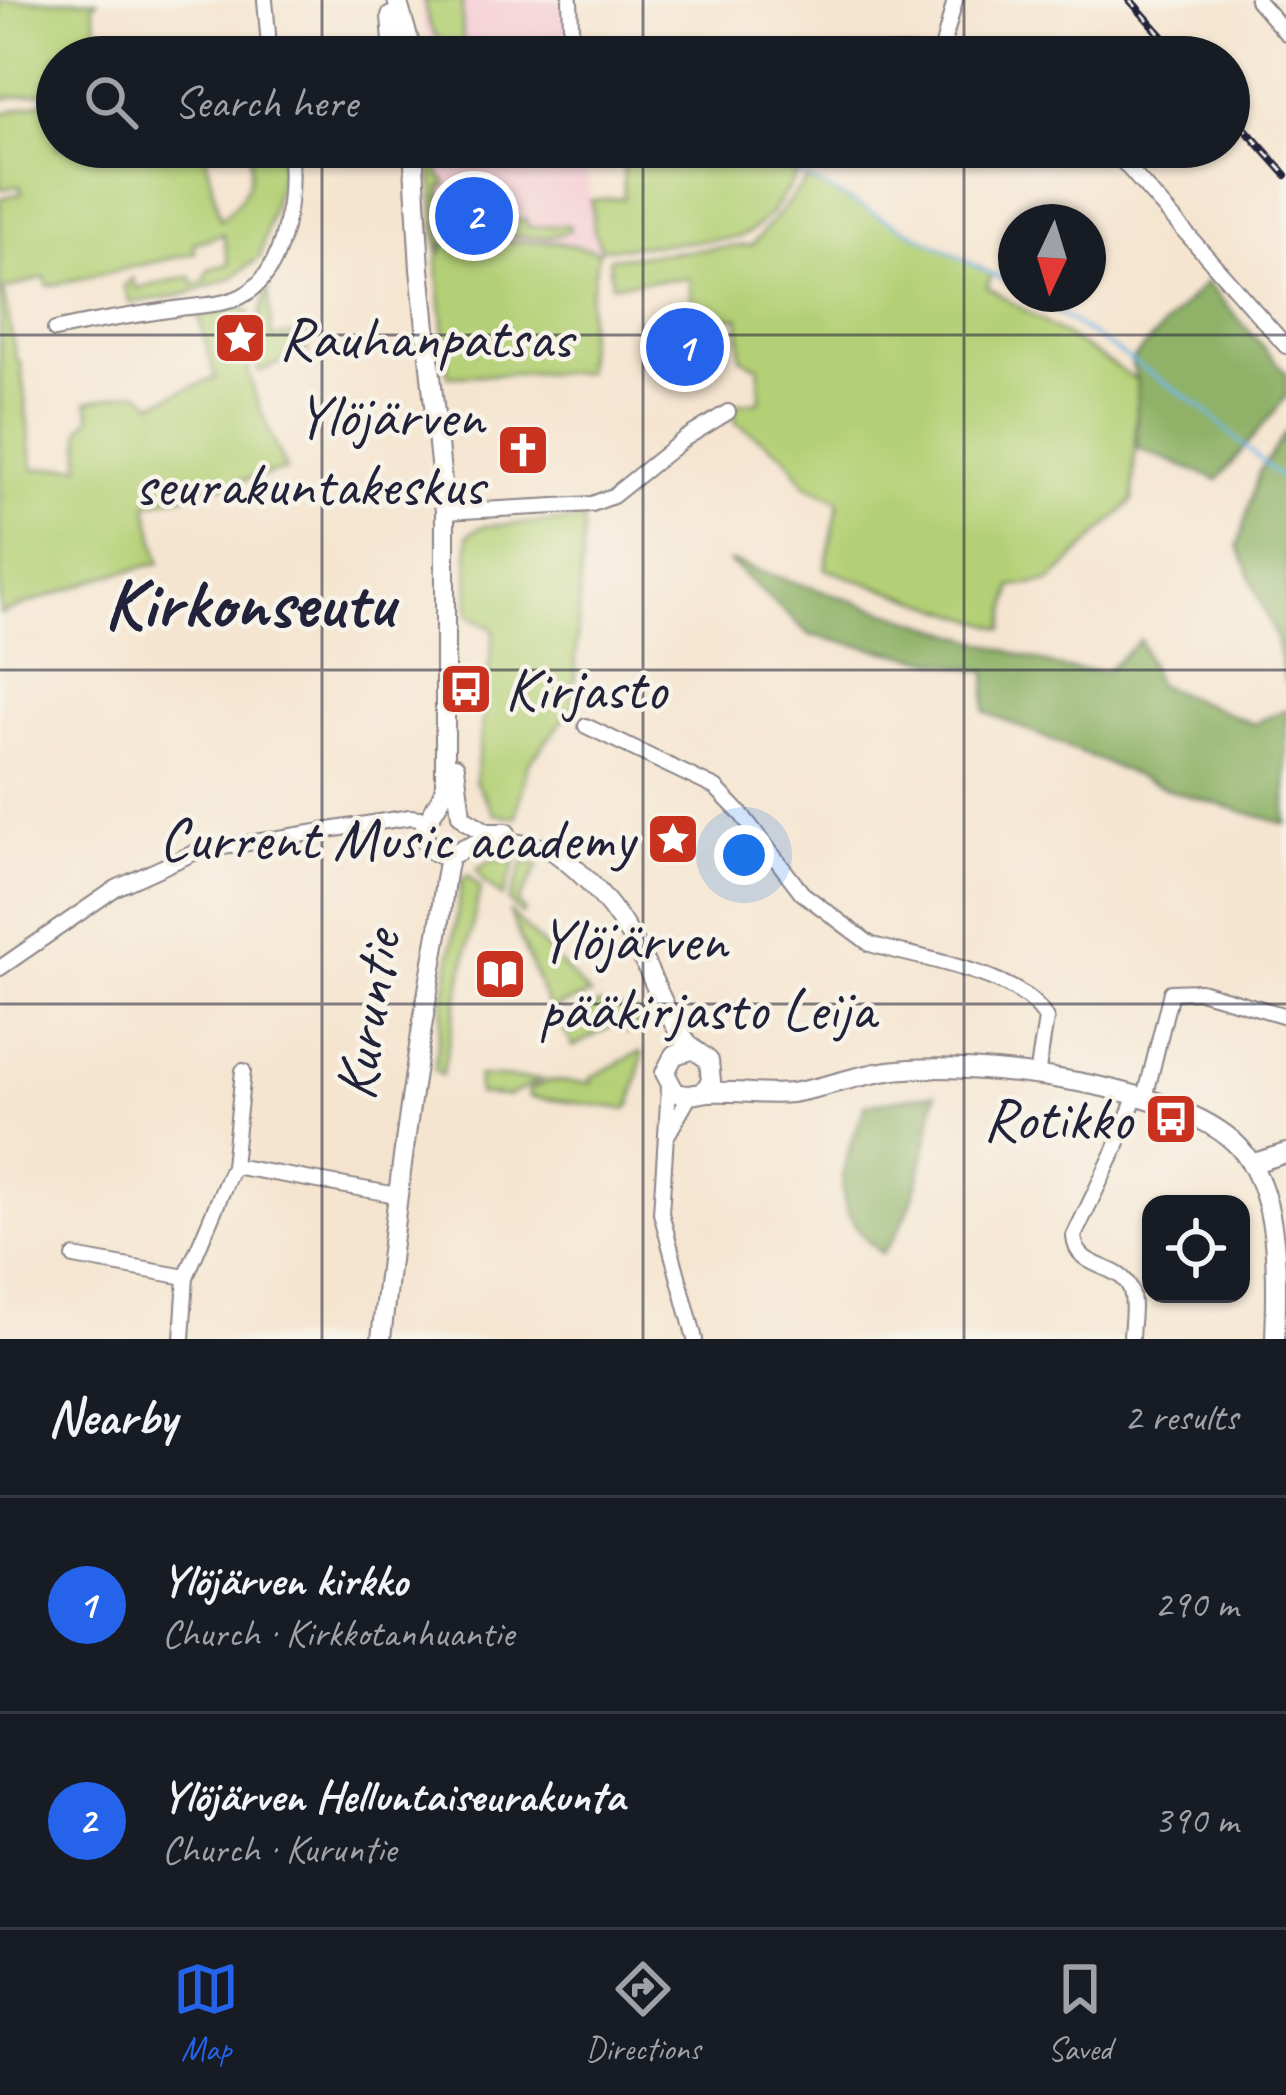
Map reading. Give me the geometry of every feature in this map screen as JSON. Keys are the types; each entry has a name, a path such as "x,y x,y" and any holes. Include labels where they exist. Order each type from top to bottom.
{"main road":[{"path":"387,0 398,36"},
{"path":"397,0 402,36"},
{"name":"Kuruntie","path":"402,168 420,269"},
{"name":"Kuruntie","path":"381,1339 407,1148 445,786 445,512 414,168"},
{"name":"Kuruntie","path":"440,837 470,834 447,697"},
{"path":"554,851 440,837 448,810 488,833 530,837 554,851 582,873 639,951 683,1052"},
{"path":"701,1088 704,1055 683,1052 666,1066 670,1087 746,1092 818,1089 891,1070 976,1070 1037,1076 1140,1097 1228,1135 1251,1164 1274,1239 1275,1339"},
{"path":"1251,1164 1286,1154"}],"street":[{"path":"265,0 268,36"},
{"path":"570,0 571,36"},
{"path":"946,36 956,0"},
{"path":"1256,0 1286,33"},
{"path":"55,330 216,303 250,292 272,266 291,205 291,168"},
{"path":"1129,168 1286,346"},
{"path":"445,512 592,504 613,496 684,439 728,412"},
{"path":"586,726 716,788 802,893 854,936 995,980 1032,999 1046,1018 1037,1076"},
{"path":"0,968 116,888 175,860 237,843 410,817 440,837"},
{"path":"1131,1339 1130,1288 1082,1257 1075,1249 1074,1236 1140,1097 1171,992 1199,991 1286,1016"},
{"path":"182,1339 186,1277 233,1166 243,1070"},
{"path":"670,1087 661,1213 694,1339"},
{"path":"666,1138 701,1088"},
{"path":"233,1166 397,1195"},
{"path":"74,1257 186,1277"}],"shaded area":[{"path":"420,0 569,0 570,36 428,36"},
{"path":"429,168 588,168 592,231 599,248 556,241 434,240"}],"green space":[{"path":"0,0 97,0 93,5 98,36 36,36 36,93 0,99"},
{"path":"424,0 462,0 463,36 437,36"},
{"path":"36,104 36,168 209,168 220,220 236,205 251,168 282,170 260,257 232,278 183,295 130,303 124,286 133,278 136,289 191,276 194,284 204,282 209,269 229,264 223,234 194,243 195,253 48,286 45,277 3,290 21,364 33,469 81,466 81,428 91,417 87,402 138,391 153,403 215,378 199,316 241,306 249,312 246,353 254,392 286,470 147,504 160,563 106,576 0,614 0,198 22,193 20,186 0,189 0,114"},
{"path":"432,168 439,168 446,185 441,186 443,243 438,251"},
{"path":"623,168 784,168 797,175 764,220 737,238 601,249 591,200 624,198"},
{"path":"808,179 992,274 987,287 998,294 998,312 1027,312 1137,380 1133,500 1050,582 1012,587 1004,629 825,569 839,501 805,484 785,455 735,422 735,404 760,401 759,367 741,358 739,317 714,315 692,303 689,278 612,284 609,258 752,245"},
{"path":"527,220 528,227 569,225 570,231 550,237 450,235 452,226"},
{"path":"448,241 556,242 599,251 589,302 585,372 448,376 437,260"},
{"path":"1206,282 1286,373 1286,397 1218,480 1137,448 1137,380 1131,361"},
{"path":"268,285 272,337 306,334 307,351 259,372 252,345"},
{"path":"1286,432 1286,685 1276,639 1238,546 1259,472"},
{"path":"584,520 573,708 528,764 516,817 494,814 475,781 494,630 469,615 468,535 482,526"},
{"path":"728,561 1065,669 1106,671 1140,640 1157,684 1253,724 1286,709 1286,824 1172,791 985,712 987,672 810,635"},
{"path":"492,860 516,860 503,897 483,881 477,869"},
{"path":"524,862 539,865 518,903 525,911 522,915 509,902"},
{"path":"468,875 480,889 442,1075 434,1070 462,879"},
{"path":"509,911 590,995 555,1007 553,1019"},
{"path":"600,1004 650,1016 628,1033 621,1021 573,1047 561,1024"},
{"path":"640,1052 632,1104 626,1109 529,1097 528,1090 549,1081 592,1083 590,1078"},
{"path":"478,1076 541,1080 508,1096 478,1094"},
{"path":"936,1093 913,1198 882,1254 863,1236 844,1201 842,1184 850,1147 866,1104"}],"waterway":[{"path":"787,168 998,278"},
{"path":"1057,312 1199,405 1286,483"}],"railway":[{"path":"1130,0 1162,36"},
{"path":"1250,135 1286,175"}],"place":[{"name":"Ylöjärven Helluntaiseurakunta","path":"474,216"},
{"name":"Rauhanpatsas","path":"240,338"},
{"name":"Ylöjärven kirkko","path":"685,347"},
{"name":"Ylöjärven seurakuntakeskus","path":"523,450"},
{"name":"Kirjasto","path":"466,689"},
{"name":"Current Music academy","path":"673,839"},
{"name":"Ylöjärven pääkirjasto Leija","path":"500,974"},
{"name":"Rotikko","path":"1171,1119"}],"district":[{"name":"Kirkonseutu","path":"249,603"}]}
